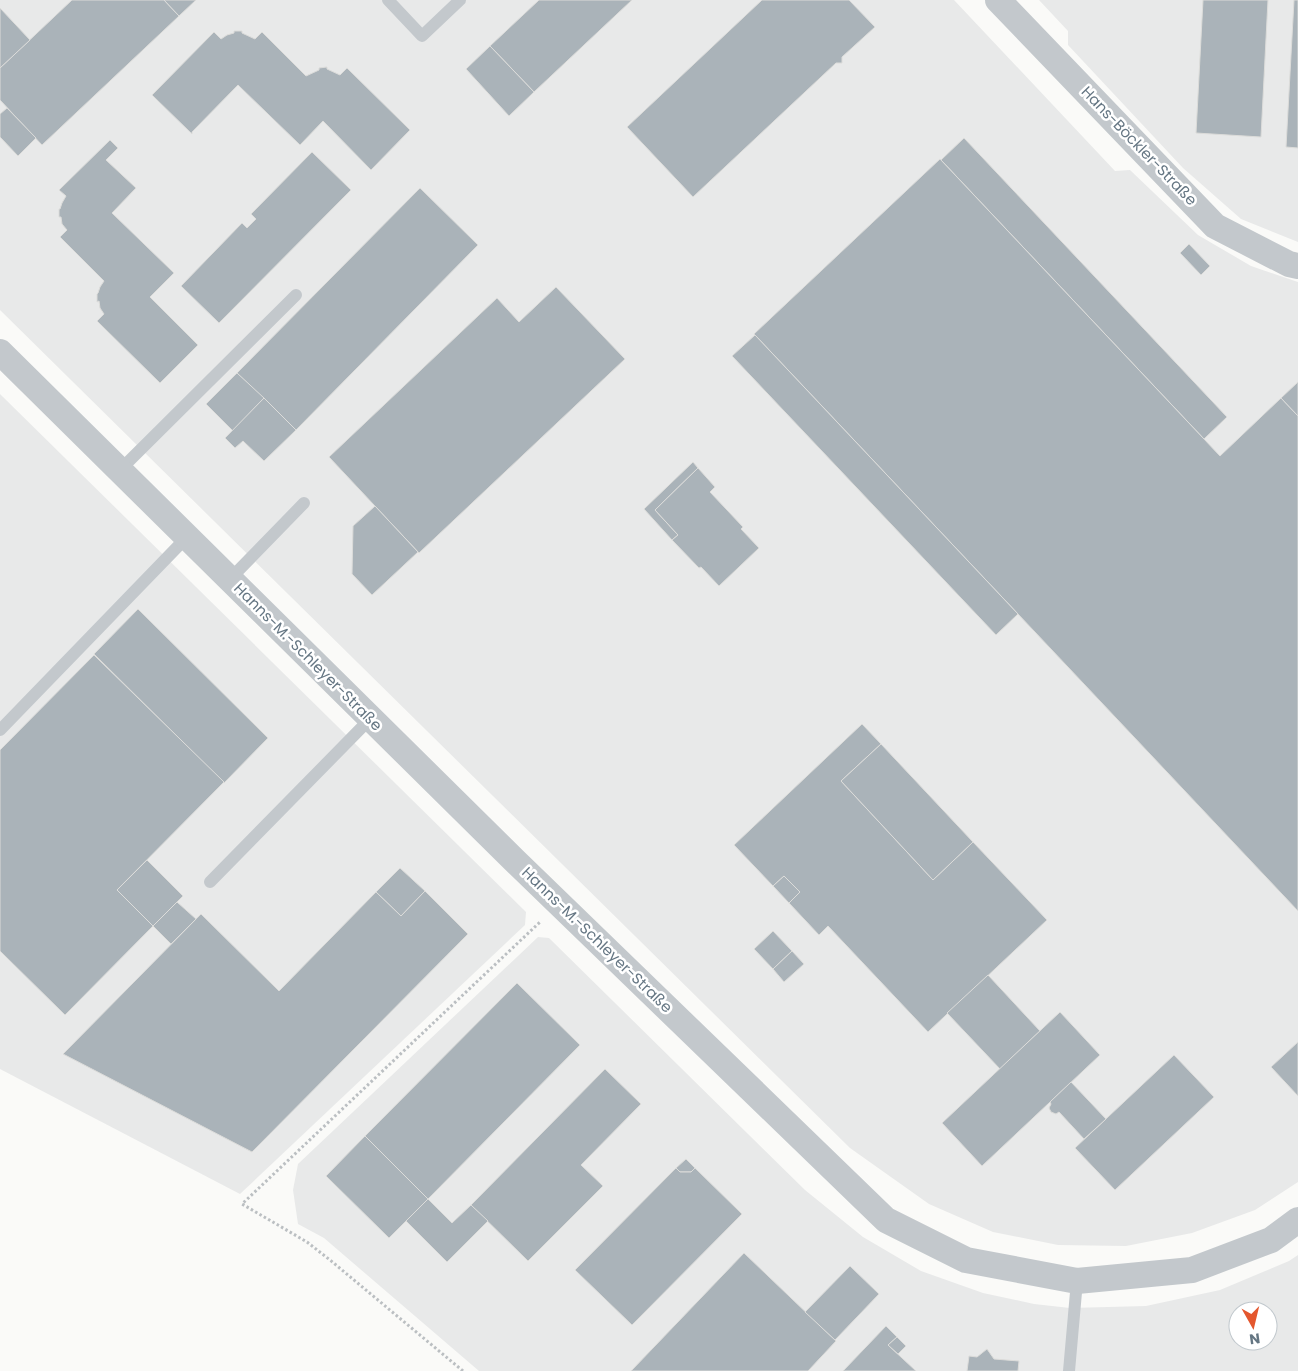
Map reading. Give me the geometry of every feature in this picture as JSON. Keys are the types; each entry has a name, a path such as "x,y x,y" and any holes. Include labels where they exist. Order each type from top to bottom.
{"street":[{"name":"Hans-Böckler-Straße","path":"998,0 1215,226 1288,264 1298,266"},
{"name":"Hanns-M.-Schleyer-Straße","path":"0,352 559,904 886,1220 966,1260 1077,1281 1192,1270 1271,1240 1298,1220"}],"lane":[{"path":"388,0 422,36 460,0"},
{"path":"120,470 296,295"},
{"path":"230,579 304,503"},
{"path":"0,730 187,537"},
{"path":"210,882 370,718"},
{"path":"1069,1371 1077,1281"}],"path":[{"path":"463,1371 307,1242 242,1204 559,904"}],"shaded area":[{"path":"0,0 954,0 1115,171 1130,170 1198,235 1251,266 1298,282 1298,1182 1255,1210 1192,1233 1126,1246 1058,1245 993,1232 929,1204 850,1148 0,310"},
{"path":"1039,0 1298,0 1298,242 1241,219 1183,168 1068,45 1068,31"},
{"path":"0,394 526,912 525,925 240,1194 0,1069"},
{"path":"538,937 549,938 805,1190 863,1237 921,1271 983,1293 1034,1304 1070,1308 1146,1306 1220,1290 1289,1261 1298,1255 1298,1371 479,1371 324,1238 298,1224 293,1190 298,1164"}],"building":[{"path":"72,0 164,0 179,16 42,145 0,100 0,68"},
{"path":"164,0 196,0 179,16"},
{"path":"539,0 632,0 534,92 490,46"},
{"path":"762,0 849,0 875,27 842,57 842,63 836,63 693,197 627,127"},
{"path":"1203,0 1268,0 1261,137 1196,133"},
{"path":"1294,0 1298,0 1298,148 1286,147"},
{"path":"0,8 30,40 0,68"},
{"path":"234,31 242,31 242,33 255,39 262,32 306,76 319,70 319,68 327,67 327,69 340,75 347,68 410,130 371,170 323,121 300,145 238,85 192,134 152,95 214,32 221,39 234,33"},
{"path":"490,46 534,92 509,116 466,69"},
{"path":"7,108 36,138 18,156 0,137 0,114"},
{"path":"964,138 1227,417 1204,439 941,160"},
{"path":"110,140 118,148 106,160 136,188 112,213 174,273 150,297 198,345 160,383 97,321 104,314 100,308 99,301 97,302 97,294 104,281 60,237 67,230 62,224 61,217 59,217 59,209 66,196 59,190"},
{"path":"312,152 351,190 219,323 181,286 242,223 247,228 256,219 251,214"},
{"path":"940,159 1220,456 1281,398 1298,416 1298,911 754,334"},
{"path":"420,188 478,245 296,430 237,373"},
{"path":"1189,244 1210,266 1201,275 1180,253"},
{"path":"556,287 625,359 419,553 329,457 497,298 519,322"},
{"path":"755,335 1018,614 996,635 732,356"},
{"path":"237,373 264,398 233,431 206,404"},
{"path":"1298,382 1298,416 1281,398"},
{"path":"264,398 296,430 264,461 243,441 235,448 225,438"},
{"path":"693,462 698,468 655,510 678,535 672,540 644,509"},
{"path":"698,468 715,487 710,492 743,527 741,529 759,548 719,586 672,540 678,535 655,510"},
{"path":"375,506 418,552 372,595 352,574 353,526"},
{"path":"138,609 268,738 224,783 94,654"},
{"path":"94,655 224,782 117,890 153,926 65,1015 0,951 0,750"},
{"path":"862,724 881,744 841,781 933,880 973,842 1047,920 928,1032 828,926 819,935 789,903 800,892 784,876 773,886 734,845"},
{"path":"881,744 973,842 933,880 841,781"},
{"path":"147,860 183,896 153,926 117,890"},
{"path":"400,868 425,891 401,916 376,892"},
{"path":"784,876 800,892 789,903 773,886"},
{"path":"425,891 468,934 252,1152 63,1054 201,914 279,991 376,892 401,916"},
{"path":"177,902 196,919 171,944 153,926"},
{"path":"773,931 792,951 773,969 754,949"},
{"path":"792,951 804,964 784,982 773,969"},
{"path":"988,975 1040,1031 1000,1069 947,1013"},
{"path":"517,983 580,1045 428,1199 365,1136"},
{"path":"1060,1012 1100,1055 982,1166 942,1123"},
{"path":"1298,1042 1298,1096 1271,1067"},
{"path":"1174,1055 1214,1097 1115,1190 1075,1148"},
{"path":"605,1069 641,1104 581,1165 603,1186 528,1261 471,1205"},
{"path":"1071,1082 1106,1119 1084,1139 1059,1112 1056,1114 1051,1112 1049,1108 1050,1102"},
{"path":"365,1136 428,1199 389,1238 326,1176"},
{"path":"686,1159 695,1168 691,1172 680,1172 676,1168"},
{"path":"676,1168 680,1172 691,1172 695,1168 742,1214 632,1325 575,1270"},
{"path":"428,1199 452,1223 471,1205 488,1221 447,1262 406,1221"},
{"path":"744,1253 836,1341 808,1371 631,1371"},
{"path":"850,1266 879,1294 835,1340 805,1312"},
{"path":"886,1326 897,1337 888,1345 916,1371 843,1371"},
{"path":"897,1337 906,1346 898,1354 888,1345"},
{"path":"987,1349 994,1359 1019,1361 1018,1371 967,1371 969,1356 977,1357"}]}
